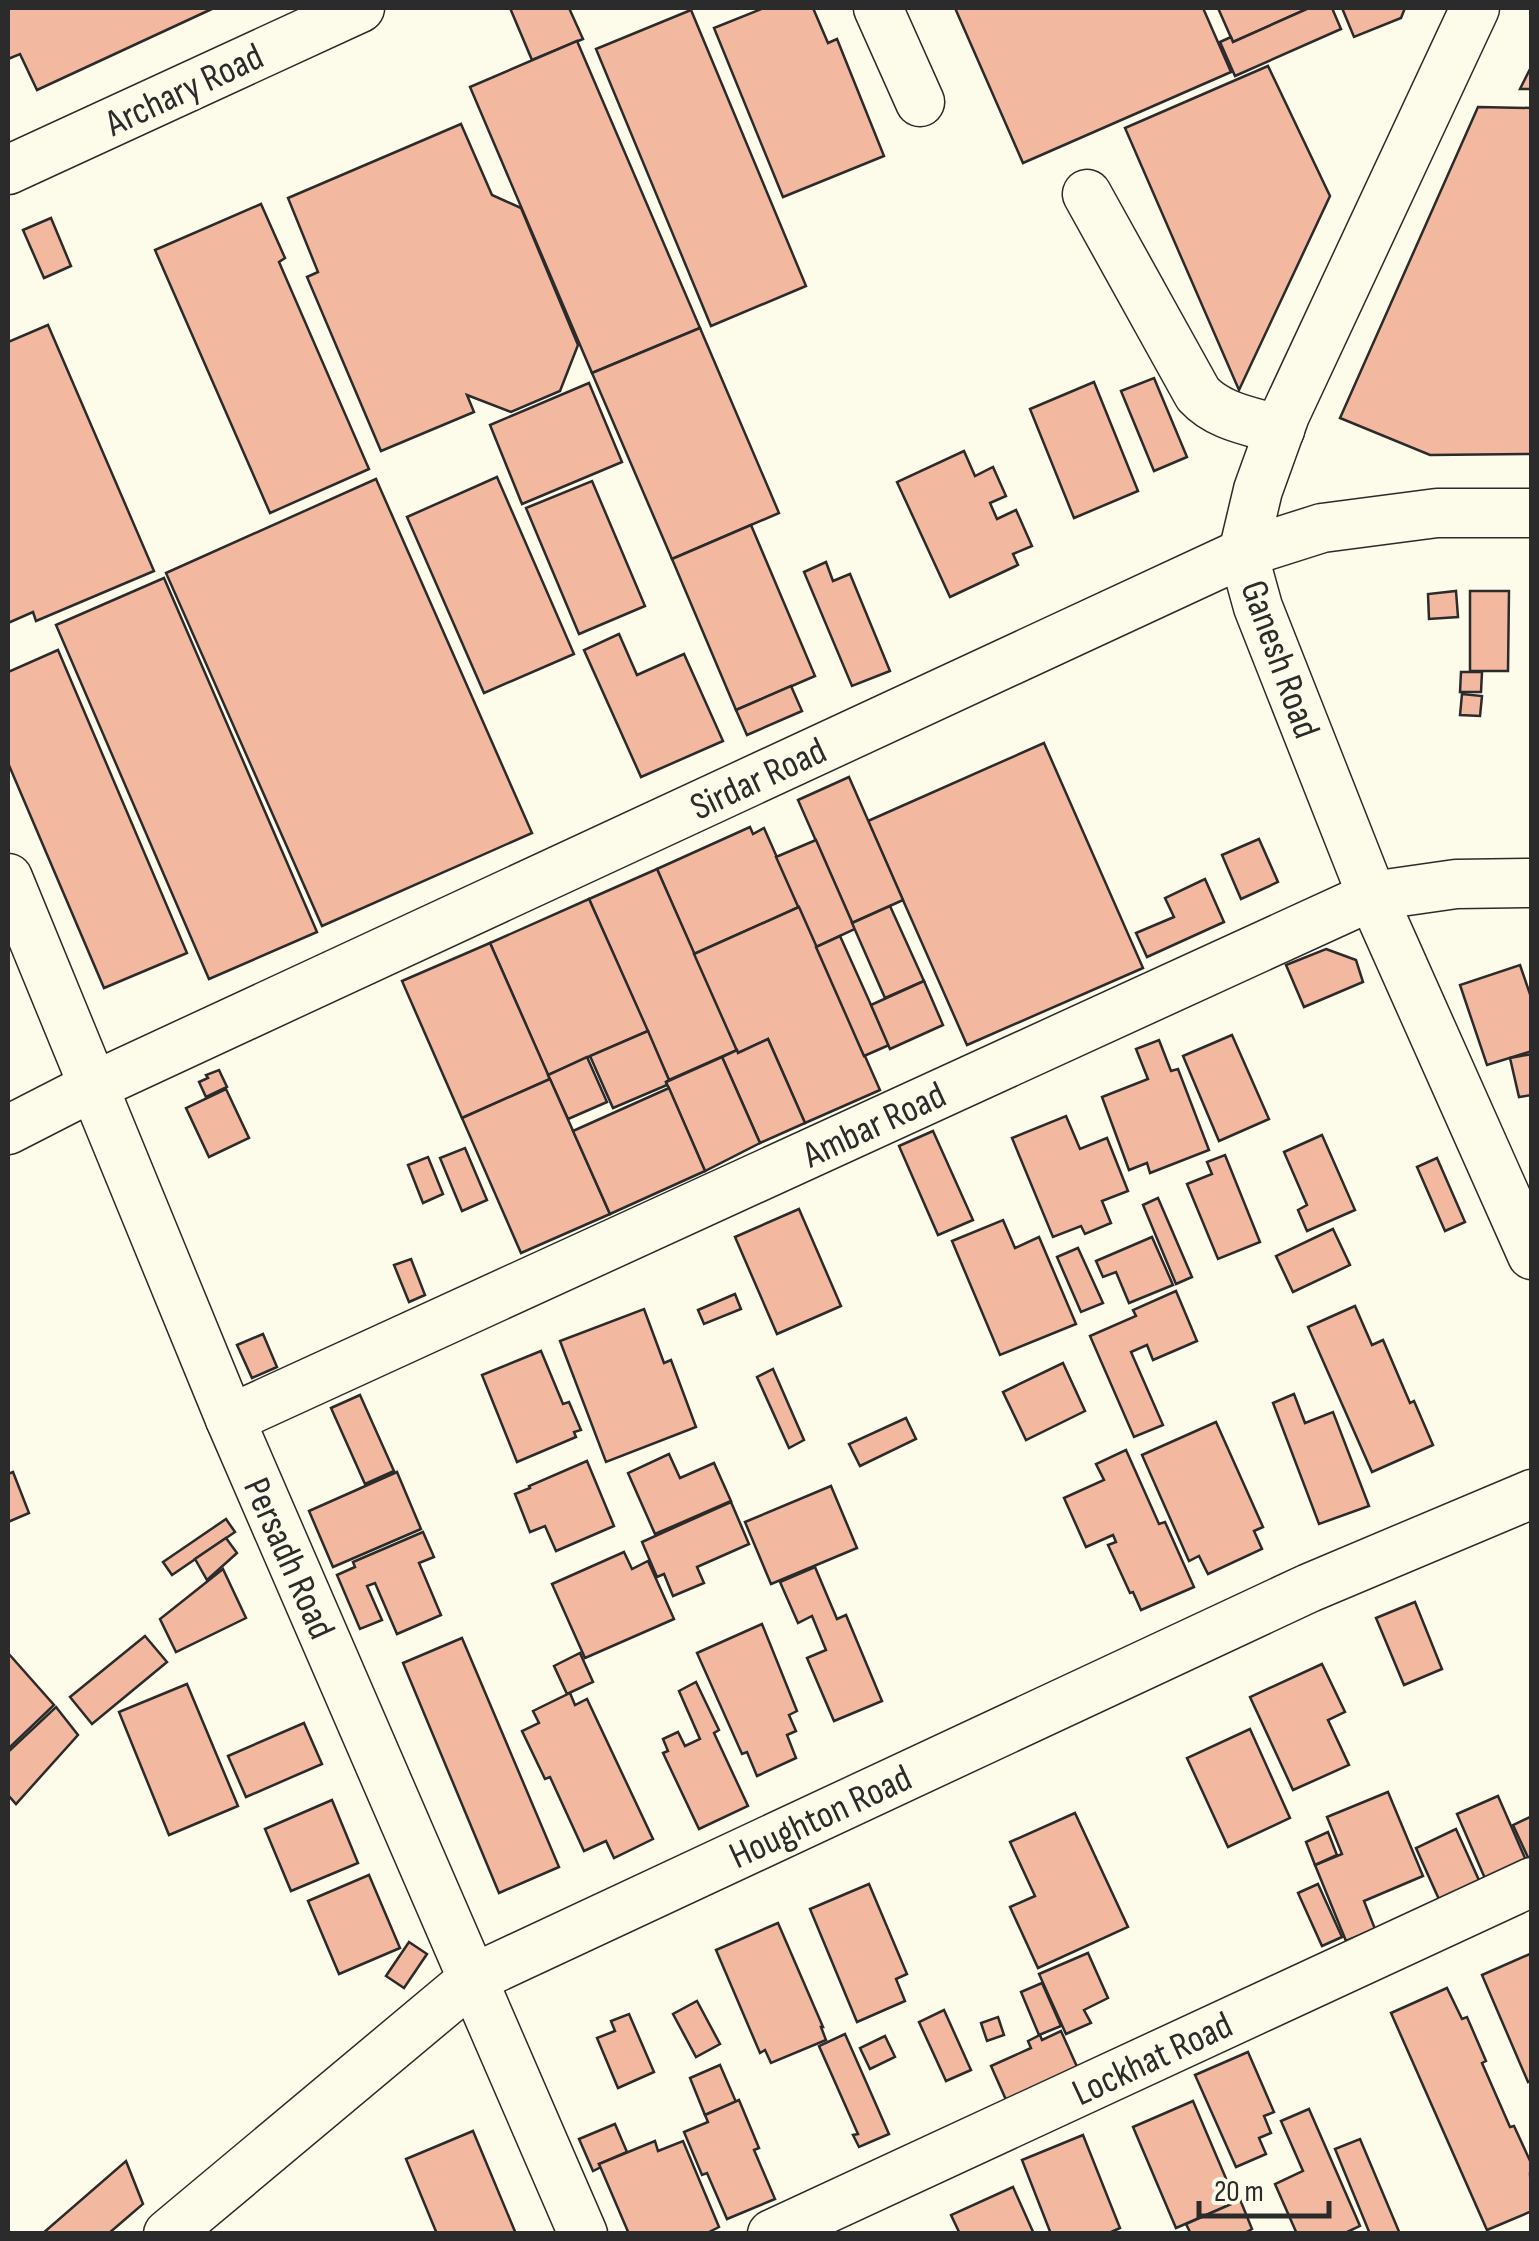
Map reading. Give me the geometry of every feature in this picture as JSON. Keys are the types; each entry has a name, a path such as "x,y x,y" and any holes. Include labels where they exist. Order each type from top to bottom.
{"street":[{"name":"Archary Road","path":"8,170 360,8"},
{"path":"878,8 920,102"},
{"name":"Ganesh Road","path":"1475,8 1280,430 1258,490 1243,553 1258,607 1372,896 1532,1255"},
{"path":"1087,194 1198,394 1209,406 1224,413 1280,430"},
{"name":"Sirdar Road","path":"8,1130 94,1086 1243,553 1322,528 1437,513 1532,513"},
{"name":"Persadh Road","path":"8,878 230,1419 583,2234"},
{"name":"Ambar Road","path":"230,1419 1372,896 1456,884 1532,883"},
{"name":"Houghton Road","path":"168,2234 474,1978 1309,1588 1532,1494"},
{"name":"Lockhat Road","path":"772,2234 1532,1882"}],"building":[{"path":"8,8 214,8 37,90 20,54 8,59"},
{"path":"510,8 569,8 583,39 532,60"},
{"path":"764,8 813,8 828,43 837,39 884,156 783,197 714,28"},
{"path":"955,8 1203,8 1231,72 1023,163"},
{"path":"1218,8 1309,8 1233,42"},
{"path":"1309,8 1332,8 1341,29 1235,76 1220,42 1231,37 1233,42"},
{"path":"1342,8 1405,8 1401,18 1354,37"},
{"path":"691,10 806,286 711,326 596,49"},
{"path":"577,41 700,328 592,373 470,87"},
{"path":"1532,65 1532,89 1520,89"},
{"path":"1268,66 1330,196 1239,390 1125,128"},
{"path":"1478,107 1532,108 1532,454 1430,455 1340,418"},
{"path":"461,124 492,195 521,208 578,345 560,391 511,412 467,395 474,412 381,451 307,277 318,272 288,198"},
{"path":"261,204 285,258 279,262 369,469 270,513 155,250"},
{"path":"51,218 71,266 44,278 23,230"},
{"path":"48,325 154,571 36,621 33,612 8,623 8,342"},
{"path":"700,328 779,513 672,559 592,373"},
{"path":"1154,378 1187,457 1154,471 1121,391"},
{"path":"1094,382 1138,491 1074,518 1030,409"},
{"path":"589,383 622,462 522,504 490,425"},
{"path":"964,451 975,476 993,467 1006,496 990,503 997,519 1016,510 1032,546 1013,554 1018,565 950,597 897,482"},
{"path":"497,477 574,654 484,693 407,517"},
{"path":"376,479 532,833 322,926 166,573"},
{"path":"592,481 645,606 579,634 526,508"},
{"path":"751,525 815,676 736,710 672,559"},
{"path":"826,562 833,581 850,574 890,671 852,686 804,572"},
{"path":"164,578 317,932 209,979 56,625"},
{"path":"1456,591 1458,617 1429,619 1428,594"},
{"path":"1470,591 1509,591 1508,671 1470,671"},
{"path":"619,634 637,675 684,654 723,741 641,777 584,650"},
{"path":"58,650 187,953 104,988 8,763 8,672"},
{"path":"1461,672 1482,672 1481,692 1460,692"},
{"path":"791,686 802,711 747,735 736,710"},
{"path":"1462,694 1482,696 1480,716 1460,715"},
{"path":"1044,743 1143,968 967,1045 868,821"},
{"path":"849,777 903,900 852,923 798,800"},
{"path":"750,827 753,834 764,828 799,907 694,954 657,869"},
{"path":"1259,839 1278,882 1241,899 1222,855"},
{"path":"816,840 855,929 816,947 776,857"},
{"path":"657,869 737,1050 669,1080 589,899"},
{"path":"1205,879 1224,922 1147,957 1136,933 1174,917 1165,898"},
{"path":"589,899 648,1031 548,1075 490,943"},
{"path":"890,906 924,981 885,998 852,923"},
{"path":"799,907 880,1090 805,1123 768,1039 738,1053 694,954"},
{"path":"840,936 889,1045 864,1056 816,947"},
{"path":"490,943 550,1079 462,1118 402,981"},
{"path":"1326,949 1356,960 1363,982 1304,1007 1286,965"},
{"path":"1520,965 1532,1000 1532,1051 1487,1065 1460,985"},
{"path":"924,981 943,1025 890,1049 871,1005"},
{"path":"648,1031 669,1080 667,1085 613,1108 590,1056"},
{"path":"1232,1035 1269,1119 1219,1141 1183,1056"},
{"path":"768,1039 805,1123 760,1143 722,1057"},
{"path":"1159,1040 1171,1071 1178,1069 1209,1150 1150,1173 1147,1163 1129,1170 1102,1097 1148,1079 1136,1049"},
{"path":"1532,1054 1532,1095 1519,1097 1510,1058"},
{"path":"587,1057 607,1102 568,1119 548,1075"},
{"path":"722,1057 760,1143 705,1171 666,1082"},
{"path":"219,1070 227,1087 206,1097 199,1082"},
{"path":"550,1079 610,1214 521,1253 462,1118"},
{"path":"669,1088 705,1171 610,1214 573,1131"},
{"path":"226,1089 249,1138 209,1157 186,1108"},
{"path":"1066,1116 1080,1149 1107,1138 1128,1191 1102,1201 1111,1223 1085,1234 1081,1226 1053,1237 1012,1138"},
{"path":"933,1131 973,1220 938,1235 899,1146"},
{"path":"1322,1135 1355,1210 1307,1231 1298,1210 1307,1205 1284,1152"},
{"path":"465,1148 487,1200 462,1211 440,1158"},
{"path":"1225,1155 1260,1242 1218,1259 1187,1184 1212,1174 1207,1162"},
{"path":"428,1157 443,1194 423,1203 408,1165"},
{"path":"1437,1158 1465,1222 1445,1231 1417,1167"},
{"path":"1158,1198 1192,1277 1176,1284 1143,1205"},
{"path":"799,1209 841,1306 777,1334 735,1237"},
{"path":"1003,1220 1015,1248 1039,1237 1076,1324 1000,1355 952,1241"},
{"path":"1333,1229 1350,1265 1293,1292 1276,1256"},
{"path":"1152,1237 1173,1285 1129,1303 1116,1272 1103,1277 1096,1261"},
{"path":"1078,1248 1103,1303 1081,1312 1057,1257"},
{"path":"411,1259 425,1295 409,1302 394,1265"},
{"path":"1176,1291 1197,1341 1153,1360 1147,1345 1131,1352 1163,1425 1134,1437 1090,1336 1136,1316 1133,1310"},
{"path":"735,1294 741,1309 704,1324 698,1310"},
{"path":"1355,1306 1372,1345 1383,1340 1433,1445 1372,1472 1308,1327"},
{"path":"644,1309 664,1363 671,1360 696,1427 606,1462 560,1341"},
{"path":"263,1334 277,1367 252,1378 237,1345"},
{"path":"541,1351 563,1404 569,1402 581,1430 574,1432 576,1437 517,1462 482,1375"},
{"path":"1063,1363 1085,1411 1026,1440 1003,1392"},
{"path":"773,1369 804,1440 789,1448 757,1377"},
{"path":"1294,1394 1305,1423 1333,1412 1369,1506 1319,1524 1273,1403"},
{"path":"360,1395 394,1471 365,1484 331,1408"},
{"path":"906,1418 916,1439 860,1466 849,1444"},
{"path":"1216,1422 1263,1527 1254,1531 1262,1549 1208,1574 1199,1556 1189,1561 1142,1455"},
{"path":"1126,1450 1159,1524 1165,1522 1194,1587 1141,1610 1108,1545 1116,1542 1113,1535 1086,1547 1064,1498 1104,1480 1096,1464"},
{"path":"669,1454 680,1478 714,1463 731,1501 655,1534 628,1473"},
{"path":"587,1461 614,1526 556,1551 545,1526 530,1532 515,1494"},
{"path":"13,1472 29,1513 8,1522 8,1474"},
{"path":"397,1472 421,1529 333,1567 309,1511"},
{"path":"831,1486 857,1548 771,1584 745,1522"},
{"path":"731,1502 749,1544 697,1567 704,1583 673,1596 664,1574 657,1577 642,1542"},
{"path":"226,1519 235,1532 172,1575 163,1562"},
{"path":"423,1532 434,1557 419,1563 441,1615 397,1634 375,1583 367,1586 382,1620 360,1629 337,1575 355,1567 353,1562"},
{"path":"226,1538 237,1553 207,1580 195,1559"},
{"path":"624,1552 632,1569 648,1561 674,1619 585,1658 552,1584"},
{"path":"815,1567 837,1619 846,1615 882,1701 834,1721 807,1658 826,1650 812,1616 798,1623 780,1582"},
{"path":"223,1569 246,1618 176,1652 160,1619"},
{"path":"1415,1602 1442,1669 1404,1685 1376,1618"},
{"path":"762,1624 797,1711 789,1715 796,1731 787,1735 796,1758 757,1776 747,1752 742,1754 697,1653"},
{"path":"145,1636 167,1662 92,1724 70,1697"},
{"path":"462,1638 559,1867 499,1893 403,1663"},
{"path":"8,1653 54,1705 8,1749"},
{"path":"580,1653 593,1682 567,1694 554,1666"},
{"path":"1322,1664 1345,1712 1328,1720 1349,1765 1293,1790 1250,1697"},
{"path":"696,1682 719,1730 714,1733 748,1806 699,1829 663,1753 668,1751 663,1739 678,1732 685,1746 700,1739 679,1691"},
{"path":"187,1684 238,1806 169,1835 119,1712"},
{"path":"570,1693 575,1705 587,1699 653,1839 614,1858 606,1841 584,1851 550,1777 545,1779 522,1731 539,1723 533,1711"},
{"path":"56,1707 78,1735 16,1804 8,1795 8,1752"},
{"path":"304,1723 322,1764 246,1797 228,1756"},
{"path":"1250,1729 1290,1818 1228,1847 1187,1758"},
{"path":"1388,1792 1423,1876 1364,1901 1375,1929 1346,1941 1315,1865 1342,1854 1327,1817"},
{"path":"1498,1796 1528,1865 1487,1883 1457,1814"},
{"path":"332,1800 358,1863 291,1891 265,1829"},
{"path":"1075,1813 1128,1927 1038,1968 1010,1907 1035,1896 1010,1842"},
{"path":"1532,1816 1532,1863 1531,1864 1513,1825"},
{"path":"1456,1829 1482,1887 1442,1906 1416,1848"},
{"path":"1328,1832 1337,1855 1315,1865 1306,1842"},
{"path":"369,1875 400,1948 339,1974 308,1901"},
{"path":"869,1884 907,1974 896,1979 905,2001 857,2022 810,1909"},
{"path":"1318,1884 1342,1937 1322,1946 1298,1893"},
{"path":"778,1923 826,2040 771,2063 765,2050 760,2053 716,1950"},
{"path":"409,1942 427,1954 404,1988 386,1976"},
{"path":"1088,1953 1108,1998 1084,2010 1091,2023 1066,2034 1039,1974"},
{"path":"1532,1953 1532,2080 1528,2082 1482,1975"},
{"path":"1042,1983 1061,2026 1039,2035 1021,1992"},
{"path":"1447,1988 1462,2019 1467,2017 1510,2127 1514,2126 1532,2165 1532,2211 1487,2230 1391,2013"},
{"path":"697,2001 720,2044 696,2057 673,2014"},
{"path":"944,2010 971,2070 946,2081 919,2022"},
{"path":"629,2014 654,2072 618,2088 597,2038 615,2031 611,2021"},
{"path":"998,2017 1004,2035 987,2041 981,2023"},
{"path":"1061,2031 1078,2069 1007,2102 991,2066 1031,2048 1028,2041 1040,2035 1042,2040"},
{"path":"845,2034 889,2134 859,2147 853,2135 858,2134 819,2046"},
{"path":"885,2036 895,2057 870,2069 860,2048"},
{"path":"1248,2052 1274,2112 1264,2116 1271,2133 1259,2138 1266,2154 1236,2167 1195,2075"},
{"path":"720,2065 736,2102 705,2115 690,2078"},
{"path":"739,2100 775,2199 727,2219 684,2132 708,2122 705,2115"},
{"path":"1193,2101 1236,2202 1176,2228 1133,2127"},
{"path":"1309,2109 1360,2226 1343,2234 1297,2234 1275,2184 1303,2171 1281,2121"},
{"path":"615,2124 627,2152 599,2164 601,2167 593,2171 579,2139"},
{"path":"473,2131 516,2234 437,2234 406,2159"},
{"path":"1083,2135 1120,2228 1107,2234 1051,2234 1022,2160"},
{"path":"1360,2139 1400,2234 1370,2234 1335,2149"},
{"path":"655,2141 658,2151 683,2141 719,2227 705,2234 629,2234 599,2164"},
{"path":"126,2161 143,2204 108,2234 42,2234"},
{"path":"1013,2187 1034,2234 960,2234 951,2215"},
{"path":"1239,2197 1252,2229 1243,2234 1191,2234 1186,2224 1236,2202 1234,2199"}]}
